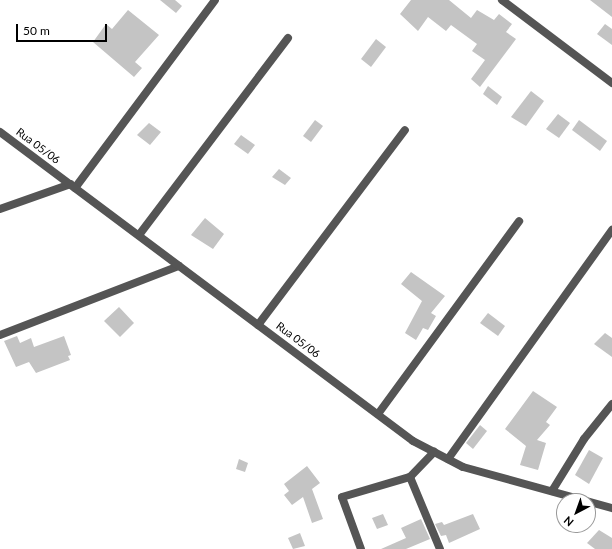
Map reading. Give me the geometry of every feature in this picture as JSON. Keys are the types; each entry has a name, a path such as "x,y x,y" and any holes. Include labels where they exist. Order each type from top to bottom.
{"street":[{"path":"0,209 73,186 215,0"},
{"path":"502,0 612,83"},
{"path":"139,236 288,38"},
{"path":"258,325 405,130"},
{"name":"Rua 05/06","path":"0,132 413,440 463,467 552,490 612,508"},
{"path":"378,414 520,221"},
{"path":"448,459 612,230"},
{"path":"0,335 179,266"},
{"path":"552,490 584,439 612,404"},
{"path":"361,549 342,497 410,477 434,452"},
{"path":"410,477 440,549"}],"building":[{"path":"160,0 175,0 182,6 176,13"},
{"path":"411,0 449,0 471,18 477,10 494,20 499,14 512,24 506,32 516,39 480,87 471,79 485,60 472,51 477,44 451,25 446,31 428,17 418,31 400,14"},
{"path":"590,0 612,0 612,17"},
{"path":"128,10 159,35 135,62 142,68 134,77 93,42 106,24 112,29"},
{"path":"605,24 612,29 612,45 597,34"},
{"path":"376,39 386,47 371,67 361,59"},
{"path":"488,86 502,97 497,105 483,94"},
{"path":"531,91 544,101 526,126 511,117"},
{"path":"558,114 570,123 559,138 546,129"},
{"path":"315,120 323,126 311,142 303,136"},
{"path":"579,120 607,141 600,151 572,130"},
{"path":"149,123 161,132 150,145 137,135"},
{"path":"241,135 255,145 248,154 234,144"},
{"path":"279,169 291,178 285,185 272,177"},
{"path":"205,218 224,234 213,249 191,235"},
{"path":"411,272 445,296 431,313 436,316 428,330 423,328 416,340 405,333 422,301 401,284"},
{"path":"119,307 134,323 120,337 104,321"},
{"path":"488,313 505,326 498,336 480,323"},
{"path":"605,333 612,338 612,357 594,344"},
{"path":"17,336 20,343 31,338 34,347 64,336 71,355 68,356 70,360 36,373 29,362 16,367 4,341"},
{"path":"533,391 557,407 546,422 550,425 537,440 546,443 538,470 520,465 526,446 505,429"},
{"path":"480,425 487,431 473,449 466,443"},
{"path":"589,450 603,458 589,484 575,475"},
{"path":"239,459 248,463 245,472 236,469"},
{"path":"307,466 320,483 312,489 323,519 312,523 303,497 292,505 284,495 289,491 284,484"},
{"path":"383,514 388,525 377,529 372,518"},
{"path":"473,514 480,529 449,543 446,535 441,536 435,524 442,522 444,525"},
{"path":"421,519 430,539 406,549 381,549 406,538 401,528"},
{"path":"599,530 612,538 612,549 595,549 587,543"},
{"path":"300,533 305,546 293,549 288,538"}]}
